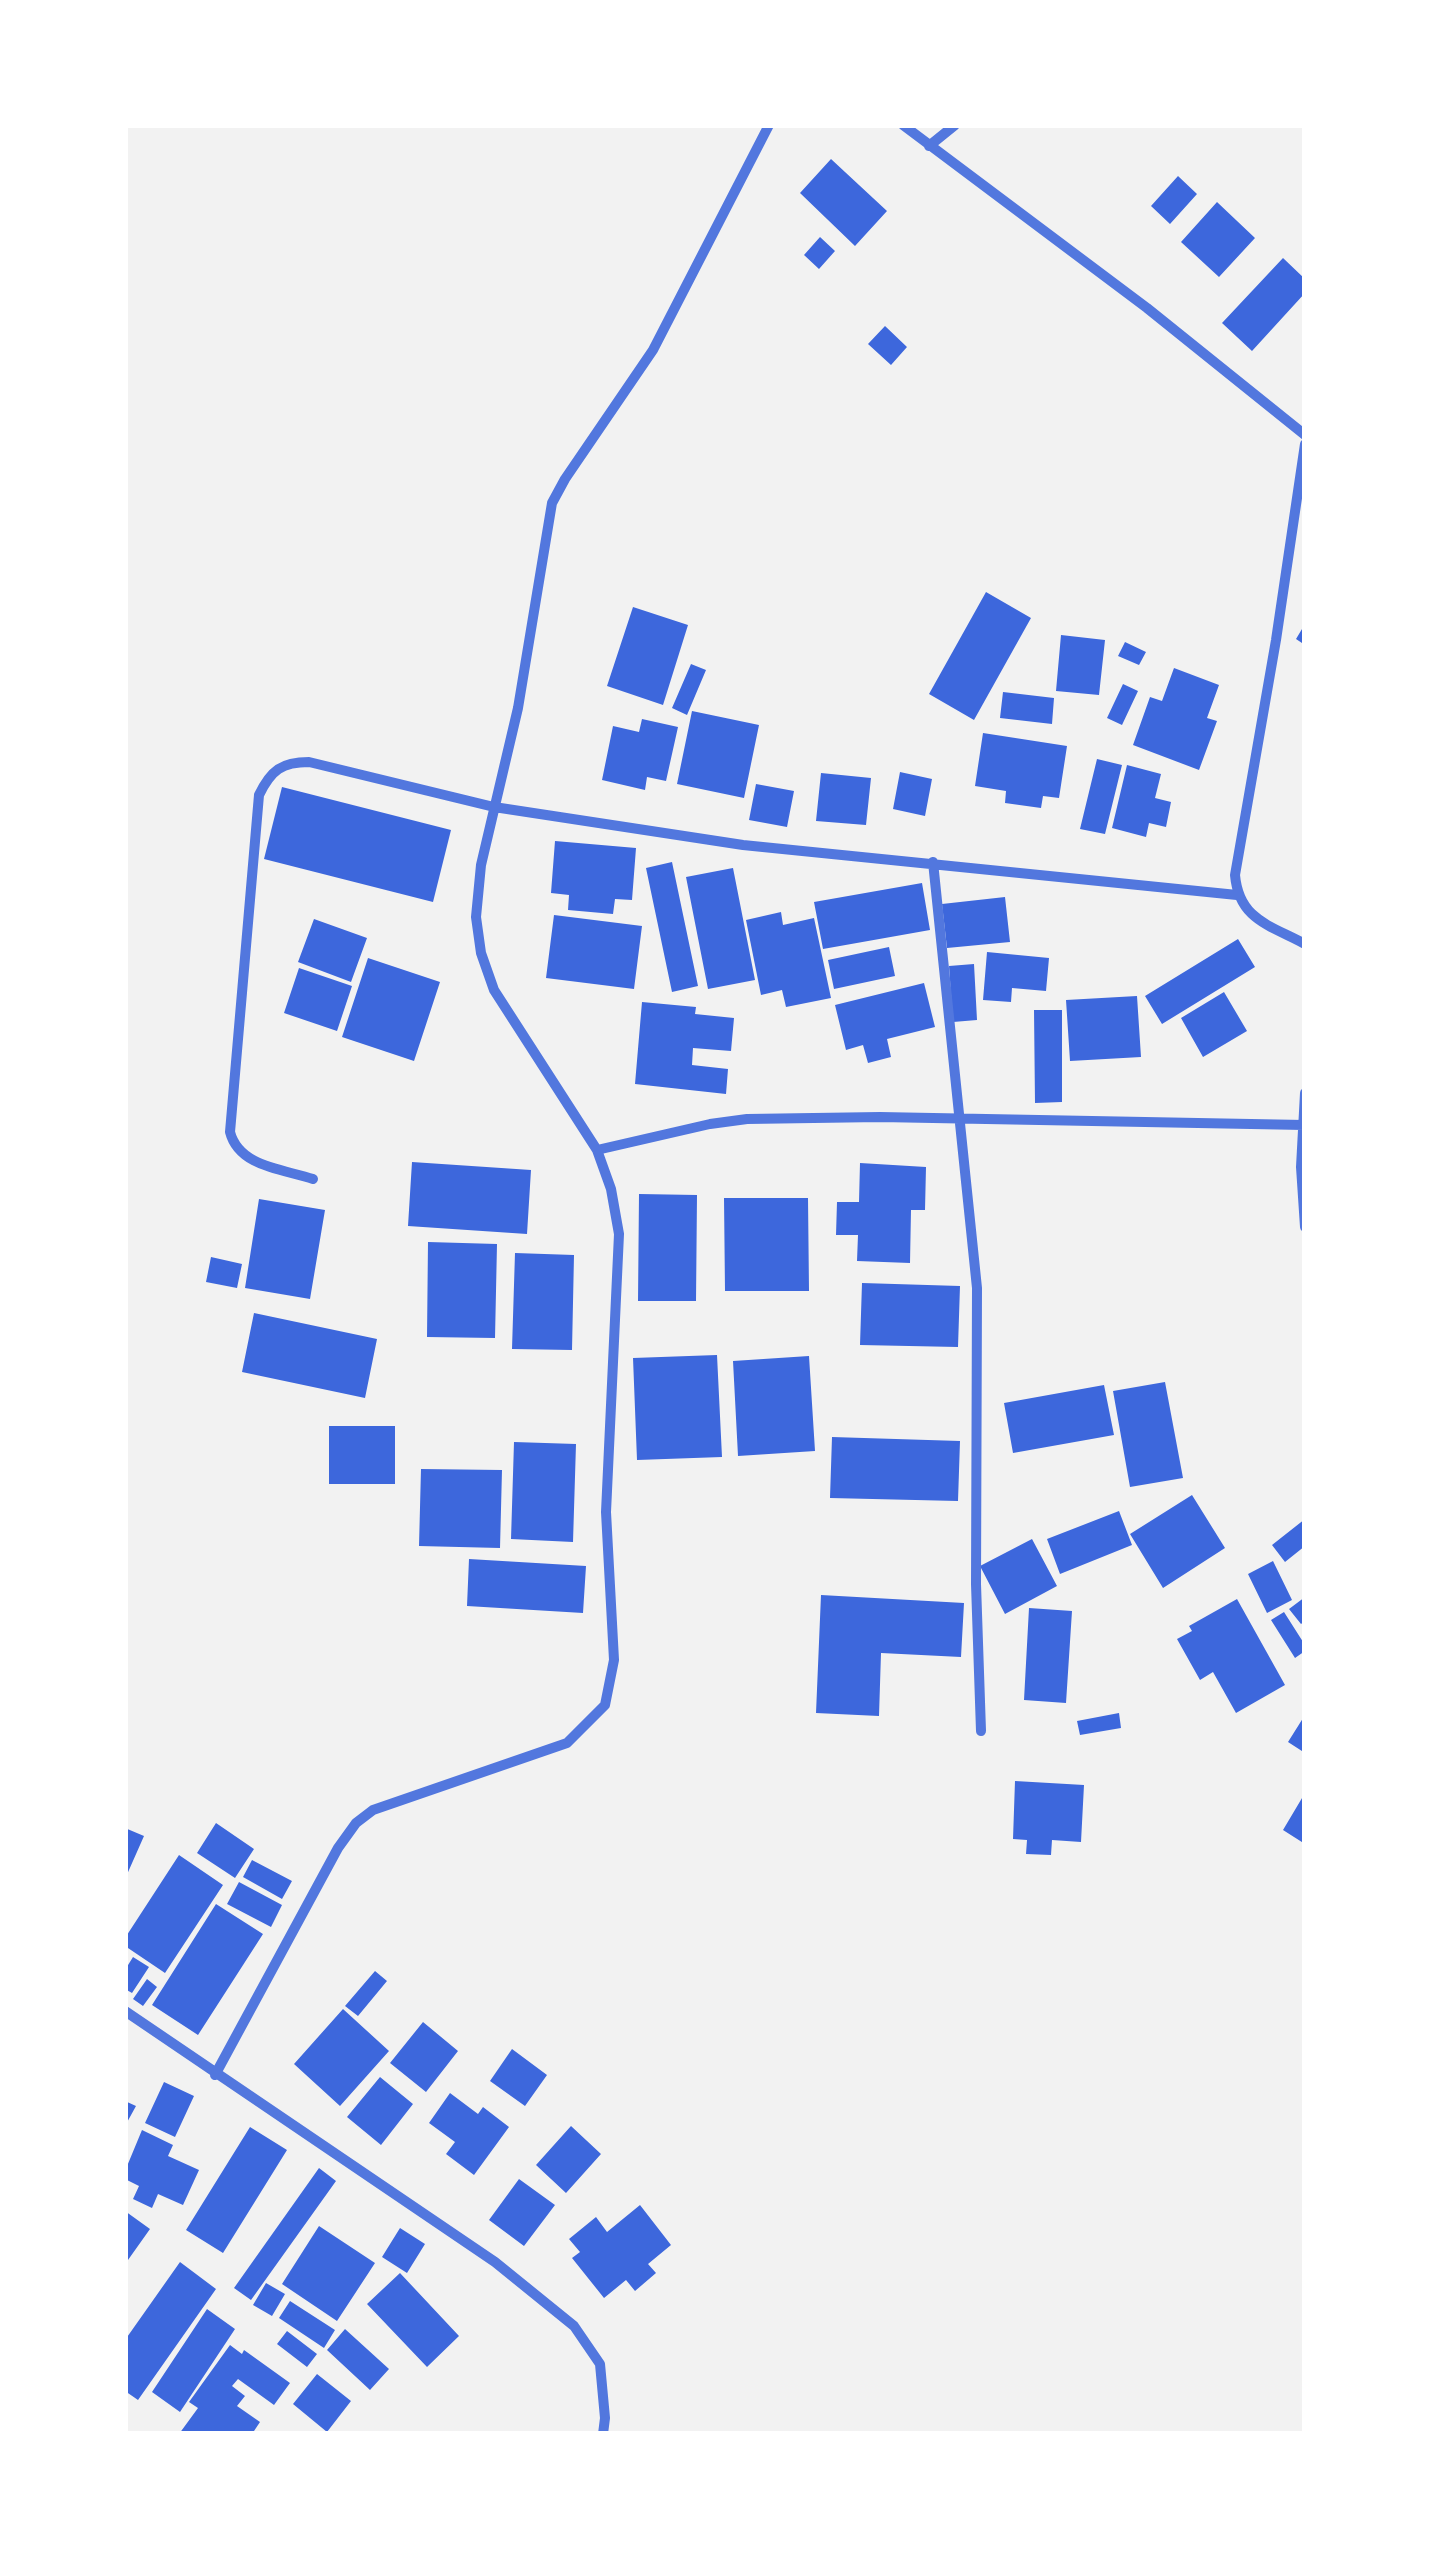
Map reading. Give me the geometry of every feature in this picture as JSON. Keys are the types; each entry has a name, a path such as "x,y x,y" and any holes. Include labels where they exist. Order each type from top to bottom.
{"street":[{"path":"215,2075 338,1848 356,1823 372,1810 403,1798 567,1743 605,1705 614,1660 606,1512 618,1234 611,1189 598,1150 494,990 481,953 476,917 481,865 518,708 552,504 653,350 769,125"},
{"path":"903,125 1147,308 1305,435"},
{"path":"929,146 955,125"},
{"path":"1305,444 1235,875 1237,895 1250,915 1305,944"},
{"path":"313,1178 247,1159 234,1145 230,1132 259,795 267,778 286,762 309,762 494,807 743,845 1237,895"},
{"path":"933,862 977,1288 976,1584 980,1731"},
{"path":"1305,1093 1305,1227"},
{"path":"598,1150 747,1119 1304,1124"},
{"path":"125,2011 495,2262 574,2326 600,2364 603,2434"}],"building":[{"path":"831,159 887,211 855,246 800,193"},
{"path":"1178,176 1197,194 1170,224 1151,206"},
{"path":"1217,202 1255,238 1219,277 1181,242"},
{"path":"820,237 835,251 819,269 804,255"},
{"path":"1283,258 1305,279 1305,293 1252,351 1222,323"},
{"path":"885,326 907,347 891,365 868,344"},
{"path":"986,592 1031,618 974,720 929,694"},
{"path":"633,607 688,625 663,705 607,686"},
{"path":"1305,624 1305,645 1296,639"},
{"path":"1061,635 1105,640 1099,695 1056,691"},
{"path":"1125,642 1146,652 1139,665 1118,656"},
{"path":"691,664 706,670 687,715 672,708"},
{"path":"1174,668 1219,685 1207,718 1217,721 1199,770 1133,745 1150,697 1162,701"},
{"path":"1123,684 1138,691 1122,725 1107,718"},
{"path":"1003,692 1054,698 1052,724 1000,718"},
{"path":"692,711 759,725 744,798 677,784"},
{"path":"642,719 678,727 666,781 647,777 645,790 602,780 613,726 639,732"},
{"path":"983,733 1067,746 1059,798 1043,796 1041,808 1005,803 1006,791 975,786"},
{"path":"1097,759 1122,765 1105,834 1080,829"},
{"path":"1127,765 1161,774 1155,798 1171,802 1166,827 1149,823 1146,837 1112,828"},
{"path":"900,772 932,779 925,816 893,809"},
{"path":"821,773 871,778 866,825 816,821"},
{"path":"756,784 794,791 787,827 749,820"},
{"path":"282,787 451,830 433,902 264,859"},
{"path":"555,841 636,848 632,900 615,899 613,914 568,910 569,895 551,893"},
{"path":"672,862 698,986 672,992 646,868"},
{"path":"733,868 755,980 708,989 686,877"},
{"path":"922,883 930,930 823,949 814,902"},
{"path":"1005,897 1010,942 947,948 942,904"},
{"path":"781,912 783,925 814,918 831,998 786,1007 782,990 761,995 746,920"},
{"path":"554,915 642,926 634,989 546,978"},
{"path":"314,919 367,938 351,982 298,962"},
{"path":"1238,939 1255,967 1162,1024 1145,996"},
{"path":"889,947 895,976 834,989 828,960"},
{"path":"987,952 1049,958 1046,991 1012,988 1011,1002 983,1000"},
{"path":"368,958 440,982 414,1061 342,1037"},
{"path":"974,964 977,1020 953,1022 949,966"},
{"path":"299,968 352,986 337,1031 284,1013"},
{"path":"924,983 935,1027 887,1039 891,1057 868,1063 863,1045 846,1050 835,1005"},
{"path":"1224,992 1247,1031 1203,1057 1181,1018"},
{"path":"1137,996 1141,1057 1070,1061 1066,1000"},
{"path":"642,1002 696,1007 695,1014 734,1018 731,1051 693,1048 692,1065 728,1069 726,1094 635,1084"},
{"path":"1034,1010 1062,1010 1062,1102 1035,1103"},
{"path":"412,1162 531,1170 527,1234 408,1226"},
{"path":"860,1163 926,1167 925,1210 911,1210 910,1263 857,1261 858,1235 836,1235 837,1202 859,1202"},
{"path":"639,1194 697,1195 696,1301 638,1301"},
{"path":"724,1198 808,1198 809,1291 725,1291"},
{"path":"259,1199 325,1210 310,1299 245,1288"},
{"path":"428,1242 497,1244 495,1338 427,1337"},
{"path":"515,1253 574,1255 572,1350 512,1349"},
{"path":"211,1257 242,1264 237,1288 206,1282"},
{"path":"862,1283 960,1286 958,1347 860,1345"},
{"path":"254,1313 377,1339 365,1398 242,1372"},
{"path":"717,1355 722,1457 637,1460 633,1358"},
{"path":"809,1356 815,1451 738,1456 733,1361"},
{"path":"1165,1382 1183,1478 1130,1487 1113,1391"},
{"path":"1104,1385 1114,1435 1013,1453 1004,1403"},
{"path":"329,1426 395,1426 395,1484 329,1484"},
{"path":"832,1437 960,1441 958,1501 830,1498"},
{"path":"514,1442 576,1444 573,1542 511,1539"},
{"path":"421,1469 502,1470 500,1548 419,1546"},
{"path":"1192,1495 1225,1548 1163,1588 1130,1534"},
{"path":"1119,1511 1132,1545 1060,1574 1047,1539"},
{"path":"1305,1519 1305,1546 1285,1562 1272,1545"},
{"path":"1032,1539 1057,1586 1005,1614 980,1566"},
{"path":"469,1559 586,1566 583,1613 467,1606"},
{"path":"1273,1561 1292,1600 1267,1613 1248,1574"},
{"path":"821,1595 964,1603 961,1657 881,1653 879,1716 816,1713"},
{"path":"1305,1597 1305,1621 1301,1624 1289,1609"},
{"path":"1237,1599 1285,1685 1236,1713 1213,1672 1200,1680 1177,1639 1192,1631 1189,1626"},
{"path":"1029,1608 1072,1611 1066,1703 1024,1700"},
{"path":"1284,1612 1305,1645 1305,1651 1295,1658 1271,1620"},
{"path":"1119,1713 1121,1728 1080,1735 1077,1721"},
{"path":"1305,1715 1305,1753 1288,1742"},
{"path":"1015,1781 1084,1785 1081,1842 1052,1840 1051,1855 1026,1854 1027,1840 1013,1839"},
{"path":"1305,1793 1305,1844 1283,1830"},
{"path":"216,1823 254,1849 235,1878 197,1853"},
{"path":"125,1828 144,1836 125,1879"},
{"path":"179,1855 223,1885 165,1973 125,1946 125,1938"},
{"path":"252,1860 292,1881 282,1899 243,1877"},
{"path":"239,1882 282,1905 271,1927 227,1904"},
{"path":"216,1904 263,1934 198,2035 152,2005"},
{"path":"133,1957 149,1967 132,1993 125,1989 125,1970"},
{"path":"375,1971 387,1981 358,2016 345,2006"},
{"path":"147,1979 157,1987 143,2006 133,1999"},
{"path":"343,2009 389,2051 340,2106 294,2064"},
{"path":"423,2022 458,2051 426,2092 390,2063"},
{"path":"512,2049 547,2075 525,2106 490,2081"},
{"path":"380,2077 413,2104 381,2145 347,2117"},
{"path":"164,2082 194,2096 175,2137 145,2123"},
{"path":"450,2093 478,2114 483,2107 509,2127 474,2175 446,2154 455,2142 429,2123"},
{"path":"125,2101 136,2106 125,2126"},
{"path":"571,2126 601,2154 566,2193 536,2165"},
{"path":"250,2127 287,2150 223,2253 186,2230"},
{"path":"142,2130 173,2145 168,2156 199,2170 183,2205 158,2194 152,2208 133,2199 139,2186 125,2179 125,2171"},
{"path":"319,2168 336,2181 251,2300 234,2288"},
{"path":"519,2179 555,2205 524,2246 489,2220"},
{"path":"640,2205 671,2245 648,2264 656,2273 635,2291 626,2280 604,2298 572,2258 580,2252 569,2239 596,2217 607,2232"},
{"path":"125,2211 150,2229 128,2260 125,2258"},
{"path":"319,2226 375,2263 337,2321 282,2284"},
{"path":"400,2228 425,2244 407,2273 382,2257"},
{"path":"180,2262 216,2289 138,2400 125,2391 125,2340"},
{"path":"400,2273 459,2336 427,2367 367,2304"},
{"path":"266,2283 285,2294 272,2316 253,2305"},
{"path":"290,2301 335,2330 324,2348 279,2318"},
{"path":"207,2309 235,2329 180,2412 152,2392"},
{"path":"345,2329 389,2369 370,2390 327,2350"},
{"path":"287,2331 317,2354 307,2367 277,2344"},
{"path":"230,2345 242,2354 244,2350 290,2383 274,2405 238,2379 232,2386 245,2396 237,2406 260,2422 252,2434 179,2434 198,2408 189,2402"},
{"path":"317,2374 351,2401 327,2432 293,2404"}]}
